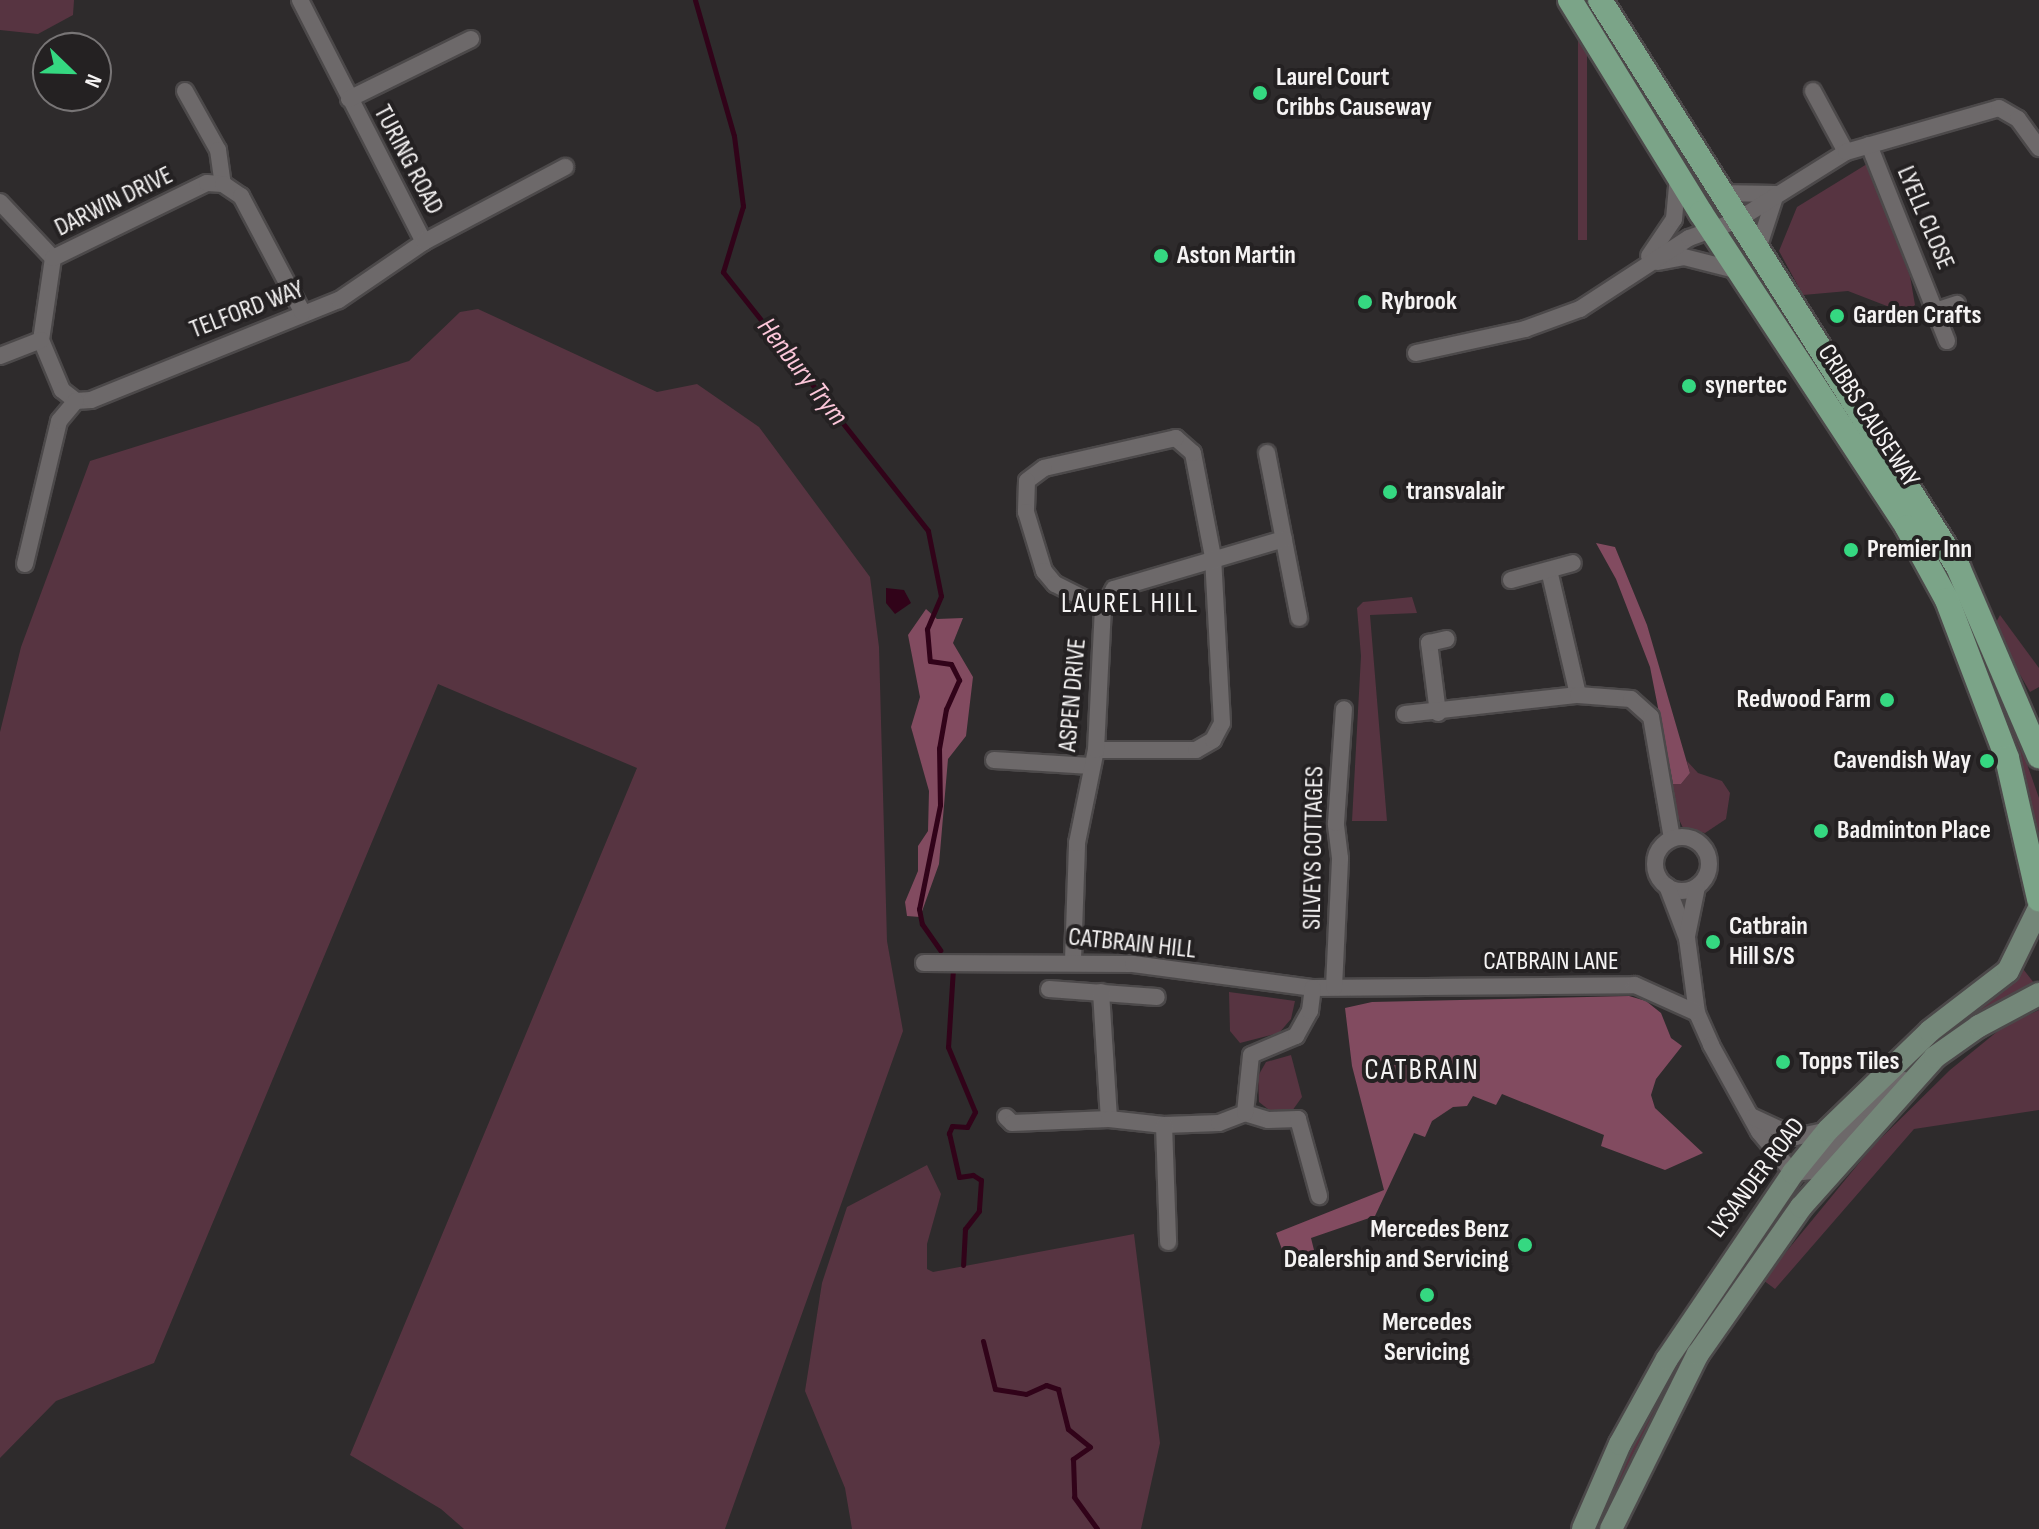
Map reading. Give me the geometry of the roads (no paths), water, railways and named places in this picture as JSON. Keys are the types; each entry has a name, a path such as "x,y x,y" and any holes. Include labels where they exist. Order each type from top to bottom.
{"main road":[{"name":"CRIBBS CAUSEWAY","path":"1570,0 1712,230 1907,527 1947,600 2007,758 2039,898 2038,912"},
{"name":"CRIBBS CAUSEWAY","path":"1600,0 1718,193 1958,567 2039,756"}],"street":[{"name":"TURING ROAD","path":"300,0 424,242 565,167"},
{"path":"349,99 471,39"},
{"path":"185,91 218,150 223,184 241,196 303,313"},
{"path":"1813,91 1846,152"},
{"path":"1416,353 1556,320 1638,270 1712,230 1736,221 1846,152 1999,108 2018,119 2039,148"},
{"name":"LYELL CLOSE","path":"1869,145 1938,310 1947,341"},
{"path":"1638,270 1674,219 1678,174"},
{"name":"DARWIN DRIVE","path":"0,202 53,258 207,183 223,184"},
{"path":"1718,193 1776,194"},
{"path":"1757,252 1776,194"},
{"name":"TELFORD WAY","path":"76,401 91,400 339,300 424,242"},
{"path":"1638,270 1684,257 1739,271"},
{"path":"25,564 59,421 76,401 62,390 41,340 53,258"},
{"name":"LYELL CLOSE","path":"1938,310 1957,304"},
{"path":"0,356 41,340"},
{"path":"1096,750 1183,752 1203,748 1217,735 1223,681 1213,557 1193,453 1176,438 1044,468 1027,481 1026,512 1044,571 1055,584 1103,608"},
{"path":"1267,453 1299,618"},
{"name":"ASPEN DRIVE","path":"994,760 1091,766 1096,750 1103,608 1114,589 1213,557 1284,539"},
{"path":"1511,580 1573,563"},
{"path":"1549,570 1578,695"},
{"path":"1438,713 1429,643 1447,639"},
{"path":"1405,714 1438,713 1578,695 1631,699 1651,717 1672,838"},
{"name":"SILVEYS COTTAGES","path":"1334,987 1340,858 1336,823 1344,709"},
{"path":"1073,960 1077,843 1091,766"},
{"path":"1687,938 1697,887 1708,872 1706,850 1695,839 1672,838 1659,849 1655,865 1667,886 1687,938 1697,1013 1748,1114 1793,1173 1812,1171 1867,1108 1935,1057"},
{"path":"1667,886 1681,891 1697,887"},
{"name":"LYSANDER ROAD","path":"1583,1529 1620,1444 1667,1359 1793,1173 1828,1130 1930,1031 2008,971 2038,912"},
{"name":"CATBRAIN HILL","path":"924,963 1073,960 1313,988 1334,987"},
{"name":"CATBRAIN LANE","path":"1334,987 1635,985 1697,1013"},
{"path":"1245,1113 1251,1055 1296,1036 1310,1011 1313,988"},
{"path":"1049,989 1157,997"},
{"path":"1101,992 1109,1119"},
{"name":"LYSANDER ROAD","path":"1611,1529 1698,1354 1747,1279 1862,1134 1935,1057 1979,1026 2039,994"},
{"path":"1006,1117 1012,1123 1109,1119 1164,1125 1219,1123 1245,1113 1268,1120 1298,1119 1319,1196"},
{"path":"1748,1114 1796,1137 1828,1130"},
{"path":"1164,1125 1168,1242"}],"waterway":[{"name":"Henbury Trym","path":"695,0 734,136 743,206 723,272 928,531 941,596 927,629 930,661 951,664 959,680 946,709 939,748 940,805 919,909 922,924 940,950"},
{"path":"953,968 948,1047 975,1112 967,1127 952,1126 949,1133 959,1177 973,1175 981,1180 979,1211 965,1229 963,1265"},
{"path":"983,1341 995,1389 1026,1394 1046,1385 1058,1389 1068,1429 1090,1447 1073,1459 1074,1497 1097,1529"}],"place":[{"name":"Laurel Court Cribbs Causeway","path":"1260,93"},
{"name":"Aston Martin","path":"1161,256"},
{"name":"Rybrook","path":"1365,302"},
{"name":"Garden Crafts","path":"1837,316"},
{"name":"synertec","path":"1689,386"},
{"name":"transvalair","path":"1390,492"},
{"name":"Premier Inn","path":"1851,550"},
{"name":"Redwood Farm","path":"1887,700"},
{"name":"Cavendish Way","path":"1987,761"},
{"name":"Badminton Place","path":"1821,831"},
{"name":"Catbrain Hill S/S","path":"1713,942"},
{"name":"Topps Tiles","path":"1783,1062"},
{"name":"Mercedes Benz Dealership and Servicing","path":"1525,1245"},
{"name":"Mercedes Servicing","path":"1427,1295"}],"district":[{"name":"LAUREL HILL","path":"1130,604"},
{"name":"CATBRAIN","path":"1422,1070"}]}
